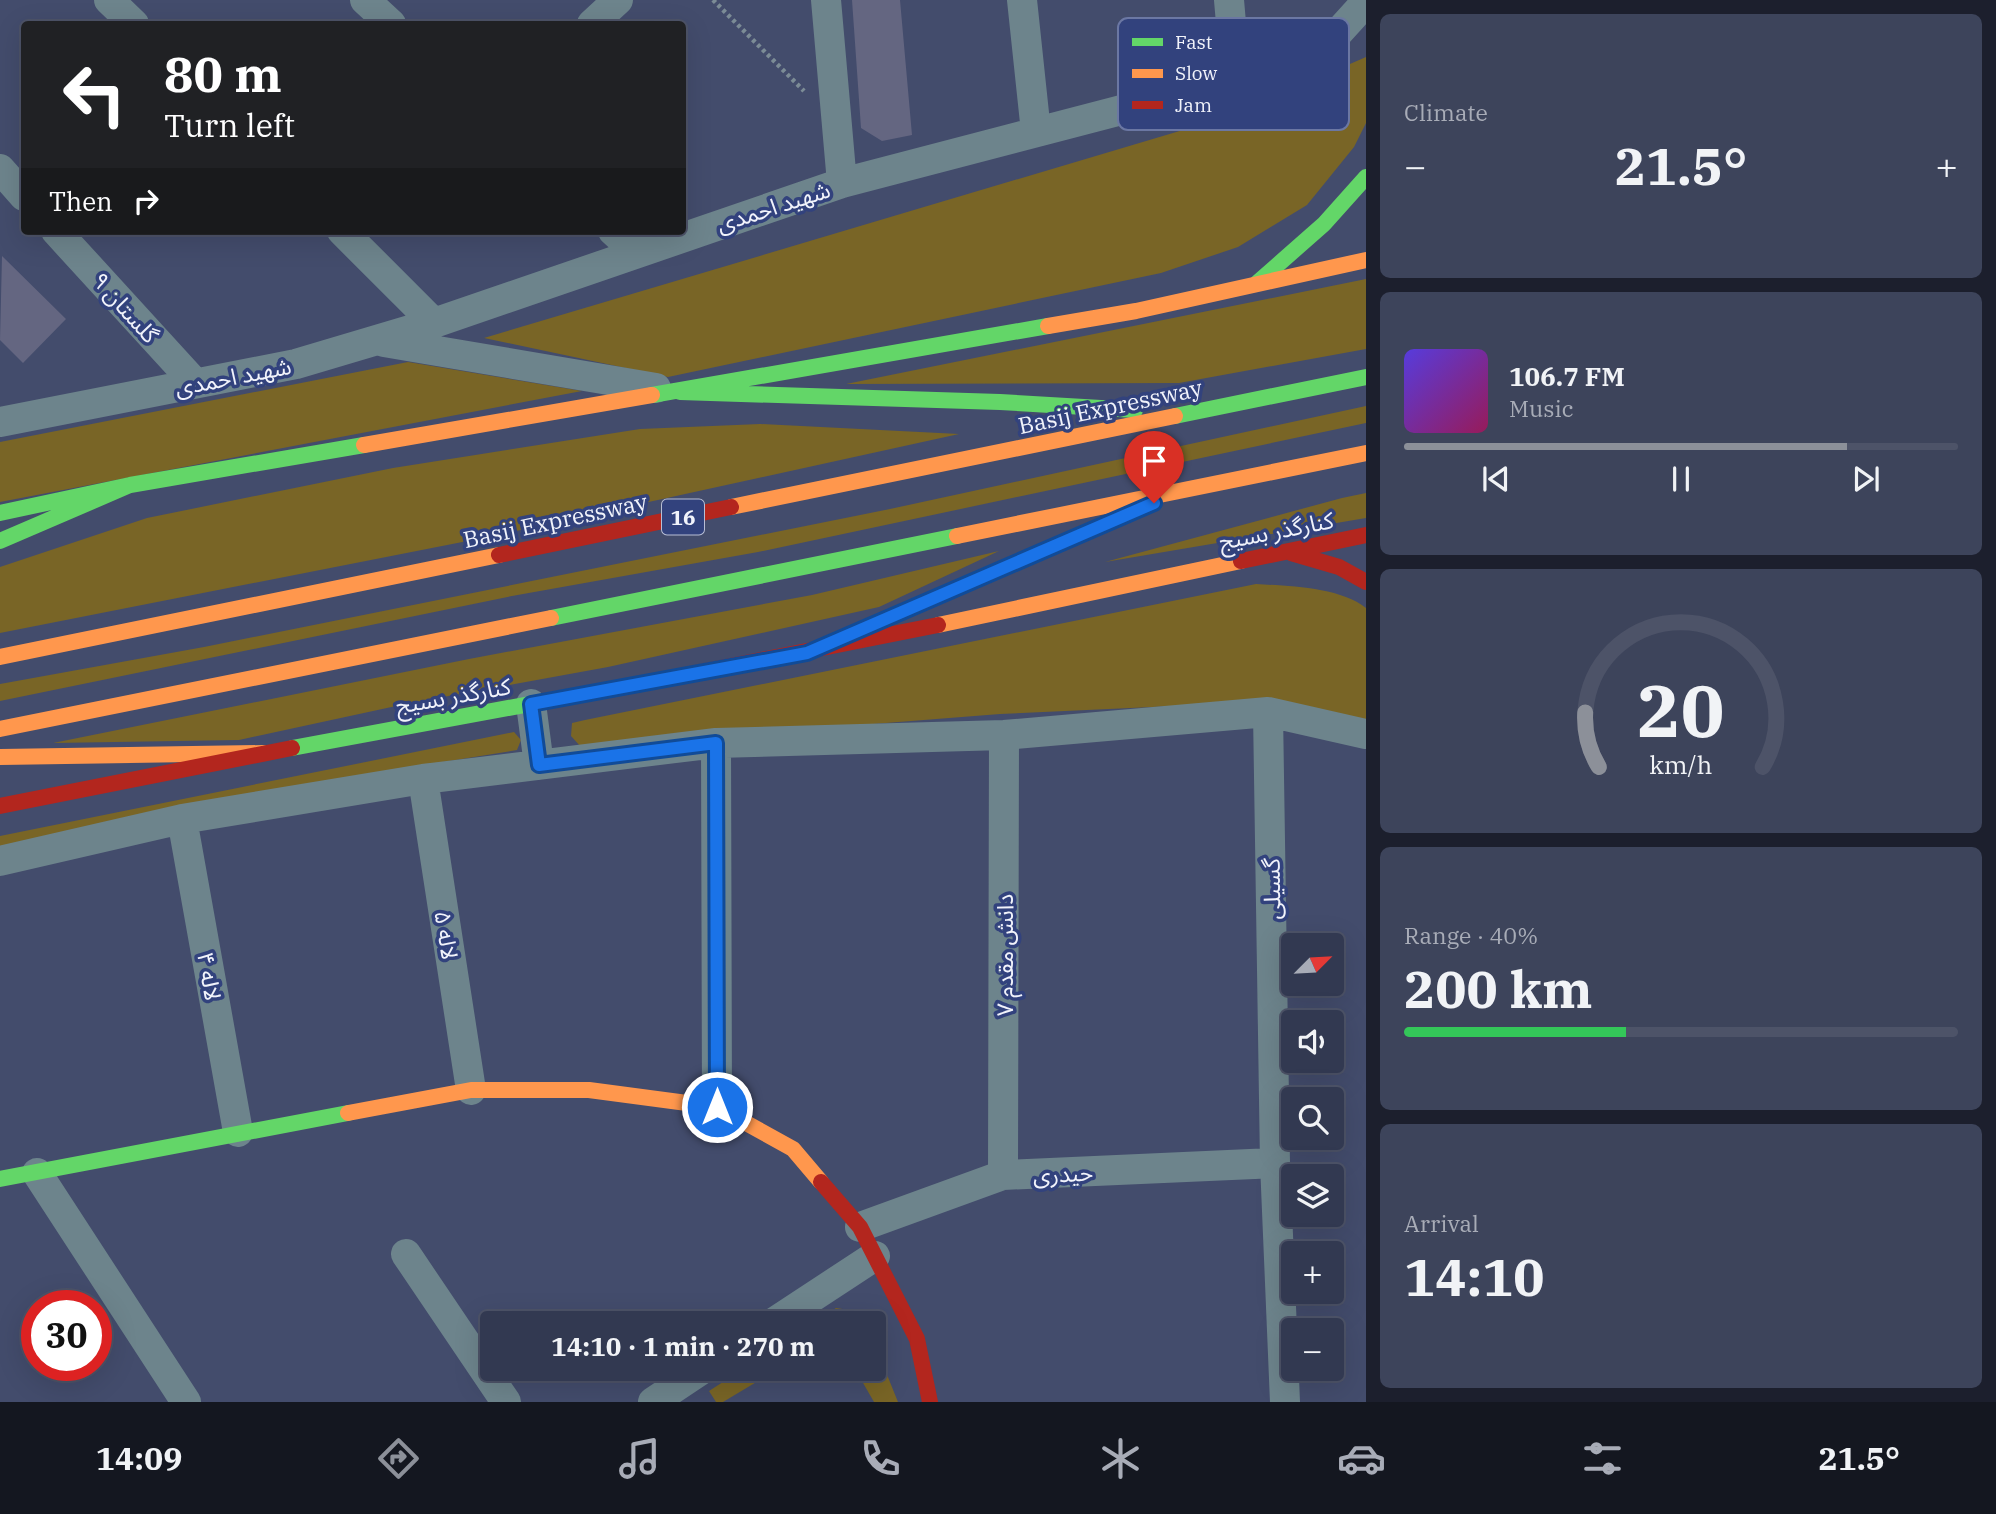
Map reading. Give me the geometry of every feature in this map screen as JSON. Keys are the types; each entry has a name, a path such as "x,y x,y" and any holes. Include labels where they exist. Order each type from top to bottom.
{"main road":[{"path":"1256,284 1324,224 1366,177"},
{"path":"0,513 131,485 1136,311 1366,260"},
{"name":"Basij Expressway","path":"0,657 1366,377"},
{"path":"680,392 1000,402 1186,414"},
{"path":"0,729 1366,453"},
{"path":"0,541 131,485"},
{"path":"807,653 1179,492"},
{"name":"کنارگذر بسیج","path":"0,806 263,753 807,653 1366,535"},
{"path":"1283,551 1339,567 1366,582"},
{"path":"0,757 263,753"},
{"path":"0,1179 471,1090 589,1090 717,1107 793,1149 860,1227 917,1339 930,1402"}],"street":[{"path":"109,0 131,21"},
{"path":"365,0 388,21"},
{"path":"595,21 618,0"},
{"path":"826,0 842,183"},
{"path":"1022,0 1036,132"},
{"path":"1229,0 1231,18"},
{"name":"شهید احمدی","path":"1349,21 1366,2"},
{"name":"شهید احمدی","path":"0,422 296,364 434,323 842,183 1118,111"},
{"path":"0,169 21,193"},
{"name":"گلستان ۹","path":"60,235 195,383"},
{"path":"346,235 434,323"},
{"path":"618,235 636,252"},
{"path":"378,341 680,392"},
{"path":"531,704 539,765"},
{"path":"0,861 182,819 423,779 716,743 1004,735 1268,712 1366,734"},
{"name":"گسیلی","path":"1268,712 1275,1164 1284,1402"},
{"name":"دانش مقدم ۷","path":"1003,1175 1004,735"},
{"path":"716,743 717,1107"},
{"name":"لاله ۵","path":"423,779 471,1090"},
{"name":"لاله ۴","path":"182,819 238,1132"},
{"name":"حیدری","path":"860,1227 1003,1175 1275,1164"},
{"path":"37,1173 186,1402"},
{"path":"406,1254 506,1402"},
{"path":"791,1311 876,1256"},
{"path":"653,1402 684,1381"}],"path":[{"path":"713,0 837,125"}],"shaded area":[{"path":"1366,57 1366,123 1354,147 1307,205 1238,247 1161,273 668,377 484,338 1183,130 1349,130 1349,64"},
{"path":"1366,279 1366,349 1179,383 846,384"},
{"path":"408,362 582,391 0,502 0,442"},
{"path":"1366,406 1366,423 758,552 512,596 0,701 0,684 204,647 890,509"},
{"path":"760,424 959,434 498,535 0,633 0,567 147,518 393,468 640,429"},
{"path":"1366,493 1366,518 1105,562 1342,498"},
{"path":"999,551 879,607 608,667 410,703 239,740 53,743 469,659 812,595"},
{"path":"1256,584 1328,592 1355,601 1366,608 1366,725 1196,705 1000,714 581,747 571,736 572,723 585,720"},
{"path":"514,732 521,740 517,750 203,801 0,851 0,836"},
{"path":"836,1308 856,1311 831,1311"},
{"path":"886,1372 898,1402 874,1402 862,1381 886,1381"},
{"path":"724,1381 758,1381 723,1402 716,1402 709,1391"}],"building":[{"path":"852,0 900,0 912,135 882,141 861,128"},
{"path":"2,256 66,319 23,363 0,340"}],"traffic: fast":[{"path":"1257,283 1324,224 1366,177"},
{"path":"652,395 1048,326"},
{"path":"1175,416 1366,377"},
{"path":"680,392 1000,402 1135,410"},
{"path":"0,513 130,485 364,445"},
{"path":"0,541 130,485"},
{"path":"807,653 1110,522"},
{"path":"551,618 957,536"},
{"path":"292,748 681,676"},
{"path":"0,1179 348,1113"}],"traffic: slow":[{"path":"1048,326 1136,311 1366,260"},
{"path":"364,445 652,395"},
{"path":"731,507 1175,416"},
{"path":"957,536 1366,453"},
{"path":"0,657 499,555"},
{"path":"938,625 1241,561"},
{"path":"0,729 551,618"},
{"path":"0,757 263,753"},
{"path":"348,1113 471,1090 589,1090 717,1107 793,1149 821,1182"}],"traffic: jam":[{"path":"499,555 731,507"},
{"path":"1241,561 1366,535"},
{"path":"1291,553 1339,567 1366,582"},
{"path":"681,676 938,625"},
{"path":"0,806 292,748"},
{"path":"821,1182 860,1227 917,1339 930,1402"}],"route":[{"path":"717,1107 716,743 539,765 531,704 807,653 1154,503"}]}
